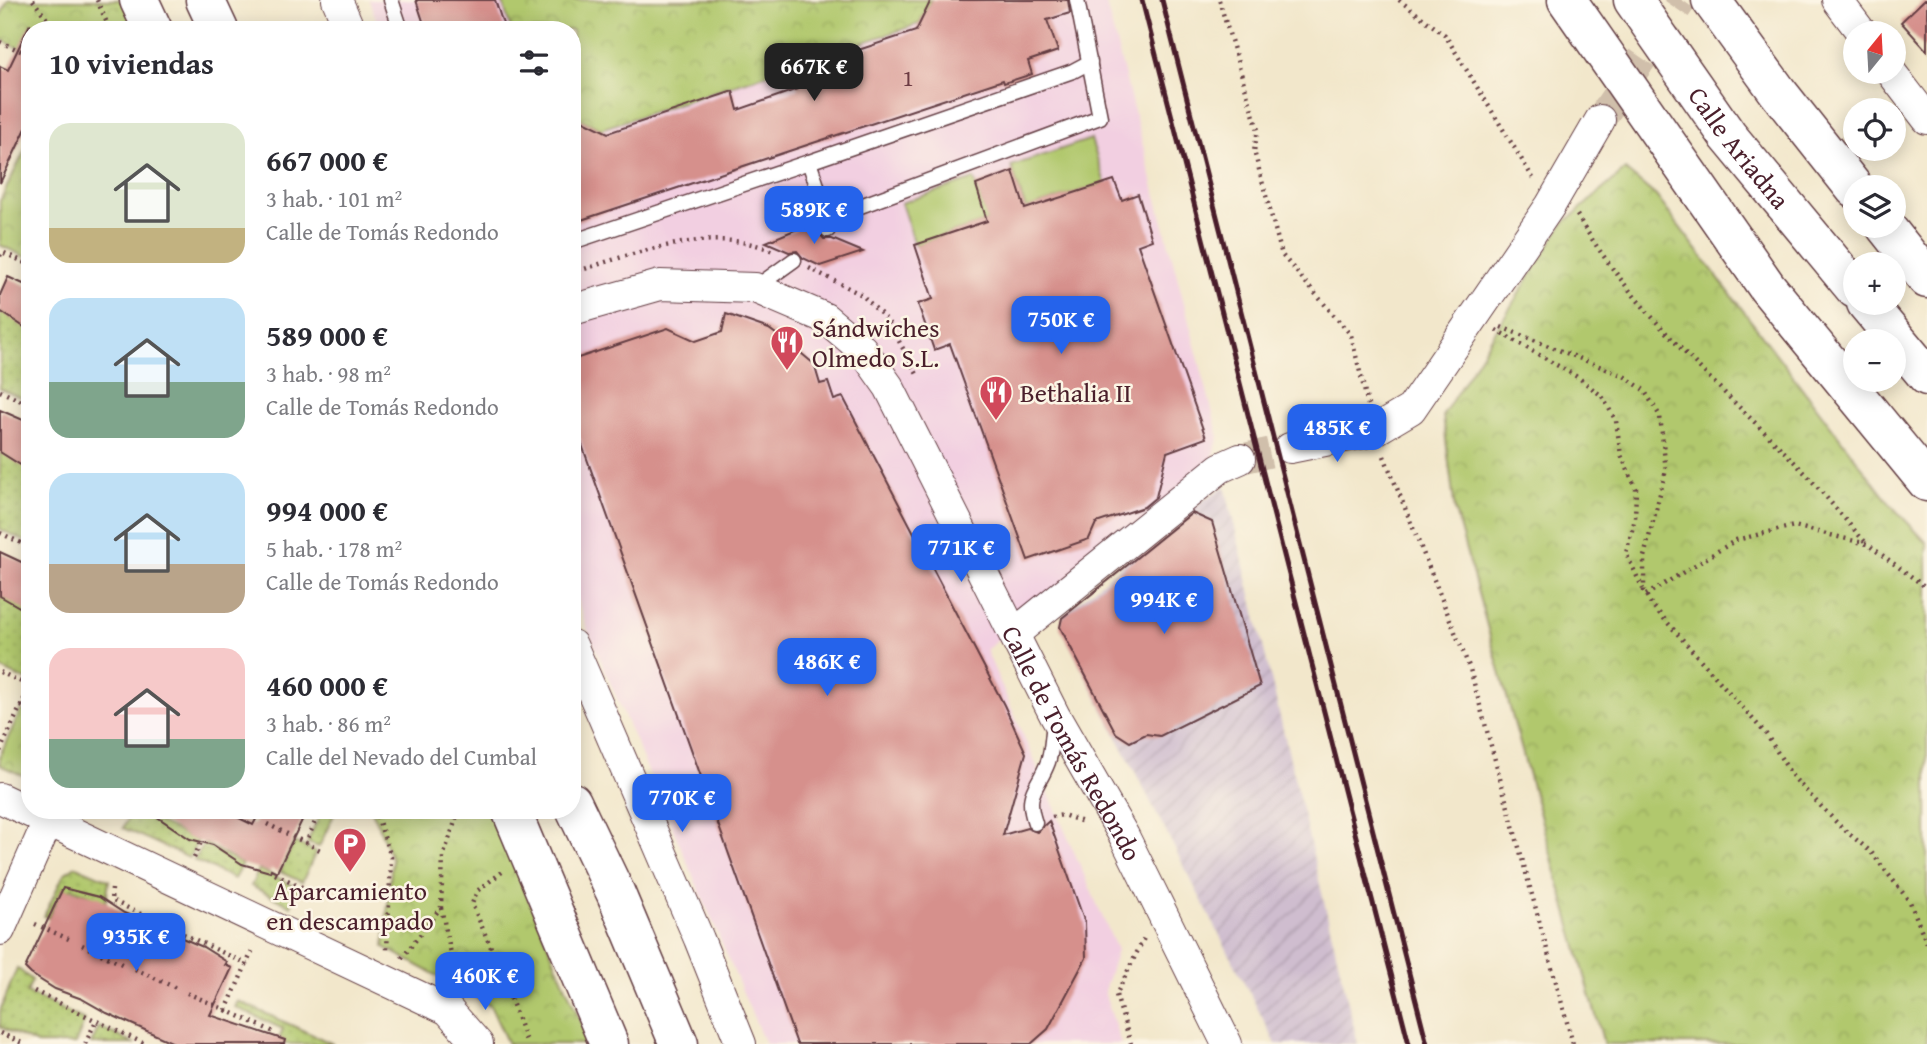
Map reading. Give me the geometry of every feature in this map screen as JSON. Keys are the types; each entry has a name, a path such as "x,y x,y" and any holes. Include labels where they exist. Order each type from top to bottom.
{"highway":[{"path":"139,0 149,21"},
{"path":"205,0 215,21"},
{"path":"1567,0 1767,287 1927,482"},
{"name":"Calle Ariadna","path":"1633,0 1728,136 1843,275"},
{"path":"1711,0 1778,92 1844,175"},
{"path":"1895,238 1927,279"},
{"path":"1876,315 1927,376"},
{"path":"515,819 609,1044"},
{"path":"580,819 616,894 679,1044"}],"street":[{"path":"337,0 346,21"},
{"path":"1837,0 1853,21"},
{"path":"1900,84 1927,120"},
{"path":"1290,448 1374,431 1411,409 1555,196 1600,120"},
{"name":"Calle de Tomás Redondo","path":"581,307 660,285 755,288 825,318 862,349 889,387 1055,716 1124,835 1227,1044"},
{"path":"1015,633 1220,468 1240,459"},
{"path":"581,666 699,939 741,1044"},
{"path":"0,798 21,808"},
{"path":"44,819 453,998 478,1044"},
{"path":"0,930 48,821"}],"lane":[{"path":"391,0 398,21"},
{"path":"809,162 828,224 1100,117 1077,0"},
{"path":"581,239 1073,71 1090,62"},
{"path":"755,288 794,260"},
{"path":"1035,823 1029,806 1032,791 1048,761 1055,716"}],"path":[{"path":"33,0 48,21"},
{"path":"97,0 106,21"},
{"path":"1219,0 1258,130 1254,151 1282,255 1351,335 1374,431 1470,669 1573,1044"},
{"path":"1399,0 1445,36 1555,196 1675,346 1804,472 1867,544 1927,588"},
{"path":"0,42 21,51"},
{"path":"0,256 2,252 21,260"},
{"path":"1475,317 1624,376 1644,390 1660,416 1666,470 1644,558 1645,593"},
{"path":"1475,317 1578,378 1602,396 1616,421 1621,454 1636,488 1635,519 1626,552 1651,604 1766,734 1793,777 1840,827 1871,852 1910,902 1927,944"},
{"path":"0,391 21,401"},
{"path":"1645,593 1736,540 1794,526 1867,544"},
{"path":"0,533 21,543"},
{"path":"0,672 21,682"},
{"path":"0,751 21,706"},
{"path":"1032,791 1046,818 1073,817 1084,822 1090,834"},
{"path":"306,843 316,819"},
{"path":"378,819 391,857 387,952"},
{"path":"453,998 441,907 443,857 456,819"},
{"path":"267,824 320,850"},
{"path":"192,862 201,842"},
{"path":"498,858 504,871 477,891 472,904 527,1044"},
{"path":"275,874 304,888"},
{"path":"112,889 111,900 247,964"},
{"path":"402,958 441,907"},
{"path":"35,924 71,940"},
{"path":"1131,1044 1116,995 1144,938 1138,926"},
{"path":"226,1010 259,938"},
{"path":"82,945 124,965"},
{"path":"135,969 176,988"},
{"path":"34,991 145,1044"},
{"path":"187,993 276,1033"},
{"path":"85,1044 96,1021"},
{"path":"0,1033 24,1044"}],"shaded area":[{"path":"369,0 1105,0 1219,437 1209,469 986,650 1117,950 1104,991 1121,1044 765,1044 581,611 581,21 377,21"},
{"path":"1225,486 1358,1044 1276,1044 1060,627 1062,616 1070,609 1187,511"}],"green space":[{"path":"8,0 144,0 154,21 21,21 21,50 0,39 0,17"},
{"path":"502,0 931,0 919,24 601,129 581,119 581,21 508,21"},
{"path":"1091,139 1105,183 1026,209 1011,166"},
{"path":"21,158 21,255 0,245 0,201"},
{"path":"1625,170 1656,196 1891,505 1927,543 1927,1044 1604,1044 1455,511 1443,415 1562,225"},
{"path":"974,179 988,221 915,245 901,203"},
{"path":"0,311 21,322 21,398 0,388"},
{"path":"0,452 21,462 21,540 0,529"},
{"path":"0,596 21,606 21,678 0,668"},
{"path":"21,710 21,775 0,765 0,755"},
{"path":"128,819 151,819 198,841 189,858 123,828"},
{"path":"318,819 332,819 319,847 307,843"},
{"path":"376,819 495,819 590,1044 508,1044 490,1005 384,947 392,860"},
{"path":"294,842 316,852 302,882 280,872"},
{"path":"204,843 242,864 234,879 194,860"},
{"path":"76,866 109,880 106,902 72,888 70,891 63,888 48,918 44,916 64,874"},
{"path":"259,869 299,888 291,906 251,886"},
{"path":"17,968 32,980 27,993 85,1020 75,1044 37,1044 0,1027 0,1011"},
{"path":"238,1001 333,1044 277,1044 283,1029 235,1007"},
{"path":"99,1027 135,1044 91,1044"}],"building":[{"path":"416,0 495,0 502,21 423,21"},
{"path":"931,0 1068,0 1070,13 1047,20 1058,51 1028,61 1032,74 1004,83 1003,80 581,220 581,120 608,133 733,91 738,110 798,89 792,72 916,31"},
{"path":"1927,0 1927,51 1906,28 1906,21 1902,21"},
{"path":"21,43 21,139 0,183 0,66 8,70"},
{"path":"1013,171 1025,209 1114,180 1122,200 1138,194 1152,240 1138,245 1206,438 1167,452 1156,497 1144,507 1096,523 1089,539 1028,560 950,344 934,350 918,304 933,299 915,245 987,221 976,185"},
{"path":"804,226 819,233 824,239 832,239 863,252 820,266 803,258 797,251 789,252 766,242"},
{"path":"8,277 21,283 21,325 0,311 0,295"},
{"path":"726,314 769,329 814,364 820,384 828,382 834,400 843,397 1004,705 1026,753 1003,835 1027,828 1037,832 1049,821 1085,923 1086,958 1048,1029 1031,1044 797,1044 581,442 581,357 668,328 696,341 722,332"},
{"path":"0,410 21,419 21,465 0,452"},
{"path":"1192,513 1212,522 1260,686 1160,736 1146,734 1130,742 1116,733 1060,627 1062,618"},
{"path":"0,552 21,562 21,608 0,596"},
{"path":"160,819 241,819 253,825 256,819 303,819 277,872 242,864 213,845 190,839"},
{"path":"63,888 99,897 124,913 203,947 227,962 225,965 232,968 210,1015 285,1040 284,1044 176,1044 55,989 31,974 25,968"}],"tunnel":[{"path":"1600,120 1682,0"},
{"path":"1240,459 1290,448"}],"railway":[{"path":"1142,0 1409,1044"},
{"path":"1162,0 1427,1044"}],"place":[{"name":"Sándwiches Olmedo S.L.","path":"787,372"},
{"name":"Bethalia II","path":"996,422"},
{"name":"Aparcamiento en descampado","path":"350,874"}]}
